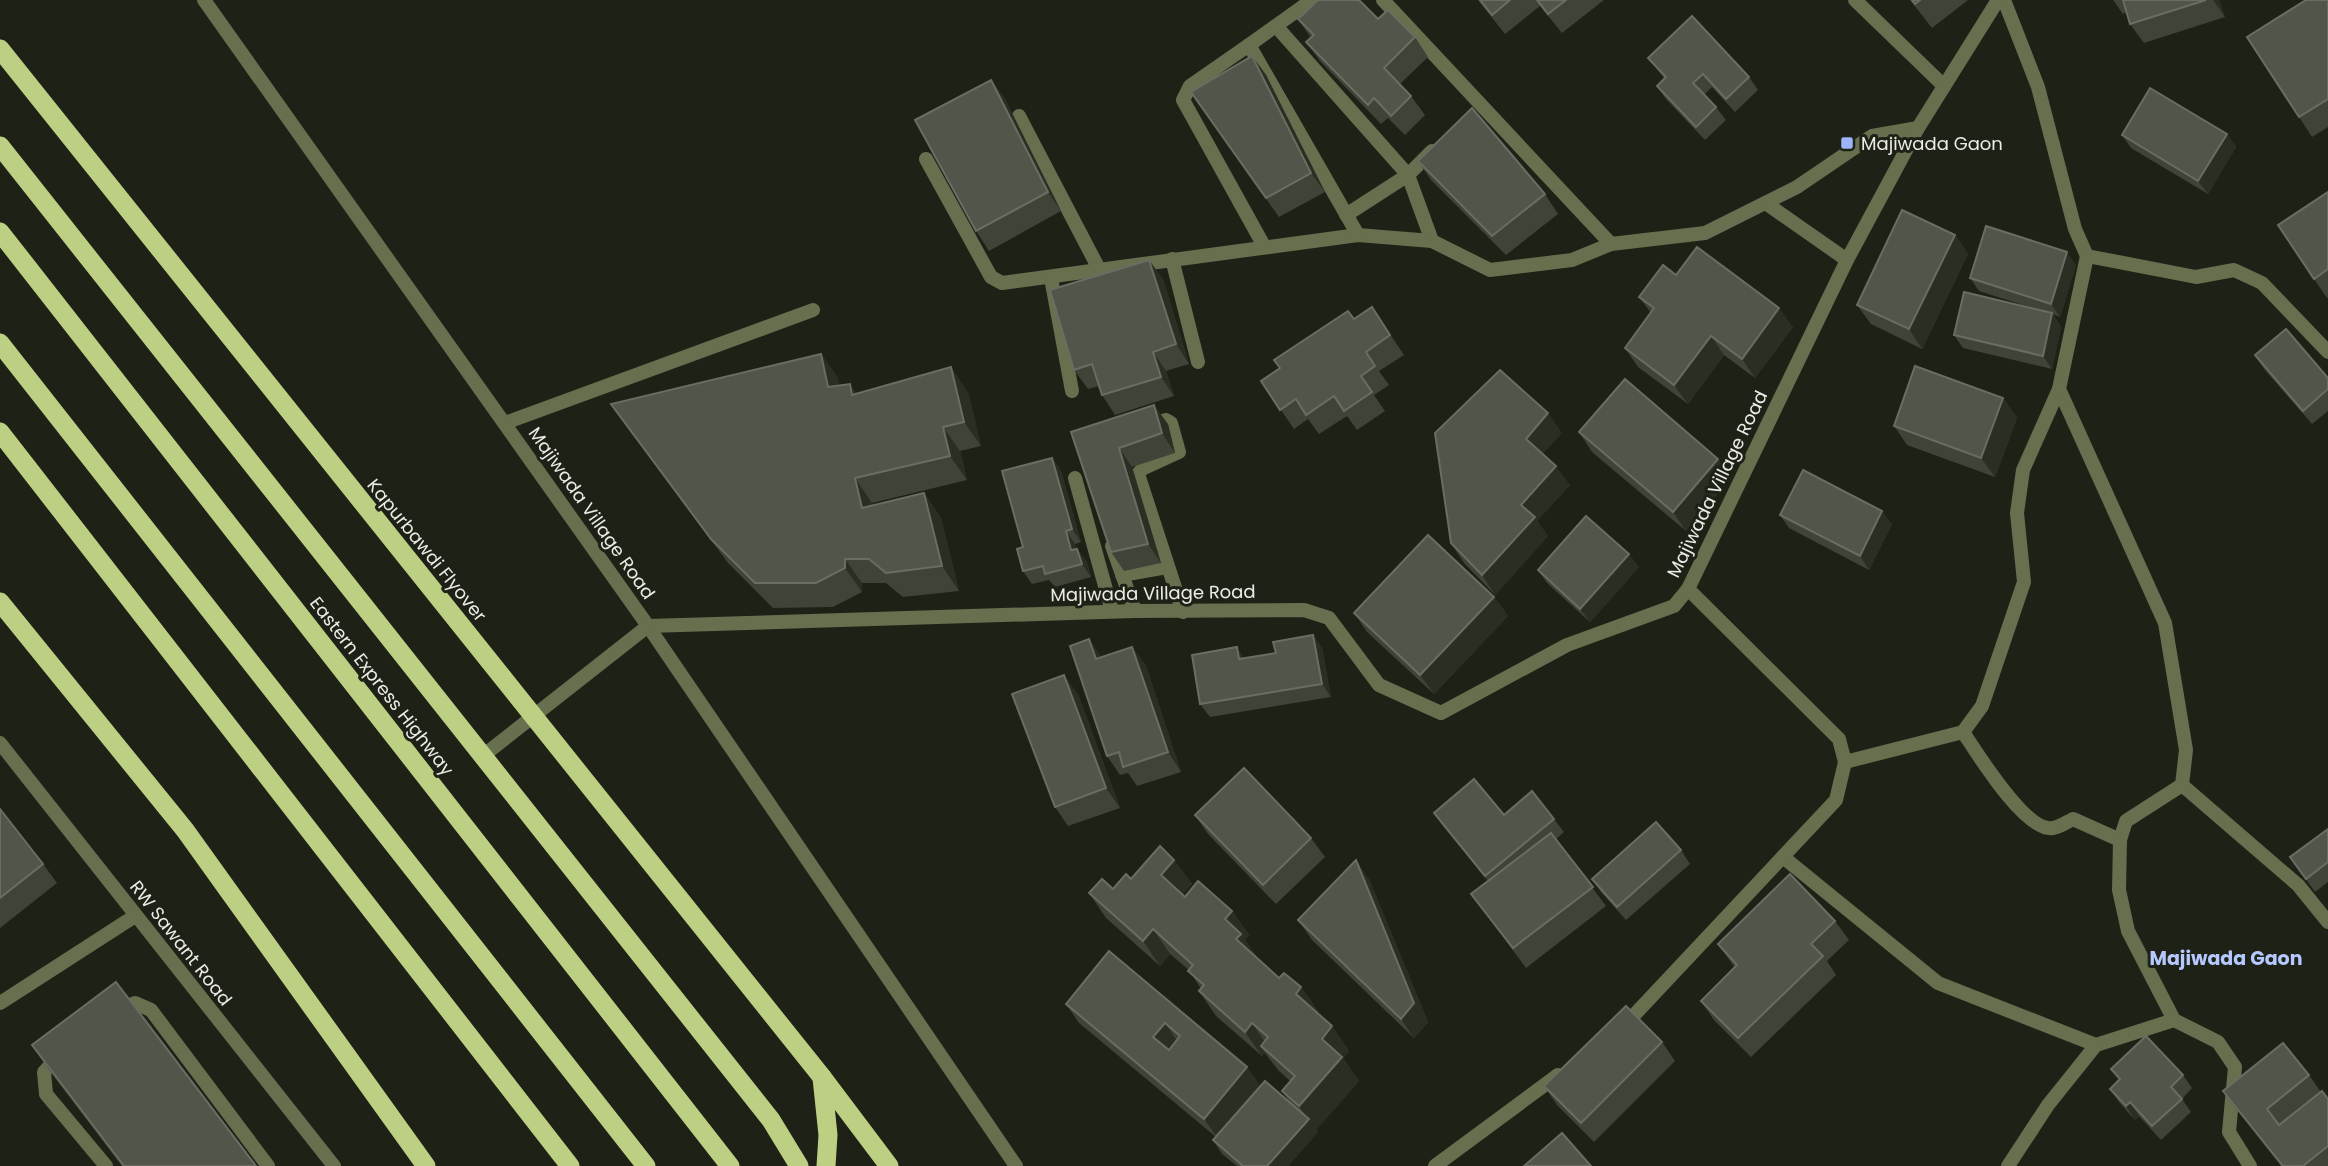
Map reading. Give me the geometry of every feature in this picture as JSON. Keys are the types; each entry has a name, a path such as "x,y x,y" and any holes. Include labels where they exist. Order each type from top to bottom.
{"highway":[{"name":"Kapurbawdi Flyover","path":"0,49 821,1077 889,1166"},
{"path":"0,146 771,1120 799,1166"},
{"name":"Eastern Express Highway","path":"0,232 728,1163"},
{"path":"0,343 646,1166"},
{"path":"0,432 570,1166"},
{"path":"0,602 186,830 426,1166"},
{"path":"821,1077 828,1135 826,1166"}],"street":[{"name":"Majiwada Village Road","path":"204,0 648,626 1112,611 1304,610 1329,618 1379,685 1441,713 1567,645 1674,606 1688,589 1847,260 1918,128 1998,0"},
{"path":"1264,246 1183,100 1190,86 1312,0"},
{"path":"1384,0 1611,244"},
{"path":"1855,0 1944,86"},
{"path":"1845,762 1963,732 1982,706 2024,582 2017,513 2023,470 2059,389 2087,256 2075,229 2038,87 2004,0"},
{"path":"1276,26 1408,175 1432,241"},
{"path":"1249,45 1359,235"},
{"path":"1020,116 1098,269"},
{"path":"926,159 991,277 1002,283 1051,278 1172,258 1196,258 1264,246 1359,235 1432,241 1490,270 1572,260 1611,244 1705,233 1767,204 1872,136 1918,128"},
{"path":"1346,215 1408,175 1443,141"},
{"path":"1767,204 1847,260"},
{"path":"2087,256 2196,277 2234,270 2262,283 2328,352"},
{"path":"1172,258 1198,362"},
{"path":"1051,278 1072,391"},
{"path":"505,423 813,310"},
{"path":"2059,389 2165,623 2186,750 2182,785"},
{"path":"1131,431 1166,420 1171,423 1179,452 1142,469 1138,474 1183,612"},
{"path":"1085,464 1097,501"},
{"path":"1075,478 1112,611"},
{"path":"1105,526 1135,611"},
{"path":"1122,575 1167,567"},
{"path":"1613,1035 1836,800 1845,762 1839,739 1688,589"},
{"path":"484,755 648,626 1016,1166"},
{"path":"1963,732 2003,789 2036,825 2052,829 2073,819 2120,840"},
{"name":"RW Sawant Road","path":"0,743 334,1166"},
{"path":"2182,785 2126,821 2120,840 2119,890 2128,931 2174,1020 2218,1042 2235,1067 2230,1132 2250,1166"},
{"path":"2182,785 2290,869 2298,885 2328,922"},
{"path":"1783,857 1938,984 2096,1045"},
{"path":"0,1003 135,916"},
{"path":"97,1018 135,1003 151,1010 268,1166"},
{"path":"2008,1166 2048,1105 2096,1045 2174,1020"},
{"path":"71,1045 44,1072 46,1094 106,1166"},
{"path":"1435,1166 1568,1068"}],"building":[{"path":"1318,0 1359,0 1378,19 1388,10 1415,37 1384,68 1411,96 1391,116 1374,98 1368,105 1306,42 1314,35 1298,19"},
{"path":"1480,0 1510,0 1492,15"},
{"path":"1537,0 1566,0 1548,14"},
{"path":"2123,0 2206,0 2130,24"},
{"path":"2306,0 2328,0 2328,99 2299,117 2247,37"},
{"path":"1692,16 1749,77 1726,99 1703,74 1693,83 1716,107 1696,127 1657,86 1666,77 1648,58"},
{"path":"1252,56 1311,173 1266,198 1191,92"},
{"path":"991,80 1048,192 976,231 915,120"},
{"path":"2150,88 2227,134 2198,181 2122,135"},
{"path":"1472,108 1545,194 1492,236 1418,161"},
{"path":"2328,192 2328,269 2314,279 2278,225"},
{"path":"1902,210 1955,235 1909,329 1857,305"},
{"path":"1986,226 2067,252 2051,304 1970,278"},
{"path":"1697,247 1779,308 1742,359 1711,336 1674,385 1625,348 1654,308 1639,297 1663,265 1676,275"},
{"path":"1149,260 1176,344 1153,352 1161,377 1102,395 1092,364 1074,370 1050,290"},
{"path":"1964,292 2052,313 2043,356 1954,335"},
{"path":"1372,307 1390,335 1366,352 1375,366 1361,376 1372,392 1344,411 1334,396 1306,415 1296,399 1280,410 1261,381 1280,368 1274,360 1348,311 1354,319"},
{"path":"2286,329 2328,378 2328,389 2303,411 2255,355"},
{"path":"821,354 828,387 850,384 852,395 951,367 964,422 943,427 950,456 855,478 862,508 924,493 942,566 886,573 869,559 845,559 845,568 816,583 755,583 711,539 611,404"},
{"path":"1915,366 2003,398 1981,458 1894,426"},
{"path":"1500,370 1548,413 1526,439 1556,466 1521,505 1535,517 1482,575 1451,543 1435,433"},
{"path":"1625,379 1718,459 1673,512 1579,432"},
{"path":"1154,405 1162,433 1119,448 1148,544 1111,552 1071,432"},
{"path":"1052,458 1072,529 1066,531 1071,550 1077,549 1082,564 1045,574 1043,566 1023,571 1017,549 1023,547 1002,471"},
{"path":"1803,470 1882,511 1860,556 1780,515"},
{"path":"1586,516 1629,554 1580,609 1538,570"},
{"path":"1428,535 1494,597 1420,675 1354,613"},
{"path":"1313,635 1322,684 1200,704 1192,655 1237,647 1239,659 1276,653 1273,642"},
{"path":"1089,639 1096,659 1132,647 1168,752 1123,767 1119,752 1107,756 1070,646"},
{"path":"1064,675 1106,788 1055,807 1012,694"},
{"path":"1244,768 1311,838 1263,885 1195,815"},
{"path":"1474,779 1504,815 1532,791 1554,819 1485,876 1434,813"},
{"path":"0,809 43,864 0,898"},
{"path":"1656,822 1681,850 1617,907 1592,879"},
{"path":"2328,829 2328,862 2306,879 2290,857"},
{"path":"1551,833 1593,887 1513,948 1471,894"},
{"path":"1160,846 1174,860 1161,875 1185,897 1198,881 1232,911 1225,919 1241,934 1236,939 1279,978 1284,973 1301,987 1296,994 1332,1026 1322,1039 1342,1057 1299,1106 1282,1091 1295,1076 1261,1046 1268,1037 1252,1023 1245,1032 1199,991 1204,985 1188,971 1193,965 1153,929 1143,941 1089,893 1102,879 1113,889 1126,874 1131,879"},
{"path":"1356,860 1414,1003 1401,1019 1298,920"},
{"path":"1790,874 1835,921 1811,944 1823,956 1738,1038 1701,1001 1737,965 1718,944"},
{"path":"1109,951 1247,1067 1204,1119 1066,1004","holes":["1165,1023 1180,1036 1169,1050 1153,1037"]},
{"path":"116,982 256,1166 124,1166 32,1045"},
{"path":"1626,1006 1662,1042 1581,1123 1544,1086"},
{"path":"2146,1036 2183,1075 2171,1087 2182,1099 2152,1126 2130,1102 2126,1106 2110,1089 2120,1079 2111,1069"},
{"path":"2283,1043 2309,1075 2267,1109 2279,1125 2322,1091 2328,1099 2328,1146 2303,1166 2283,1166 2223,1091"},
{"path":"1265,1081 1309,1119 1267,1166 1243,1166 1213,1140"},
{"path":"1562,1133 1591,1166 1524,1166"}],"place":[{"name":"Majiwada Gaon","path":"1847,143"}],"district":[{"name":"Majiwada Gaon","path":"2226,958"}]}
